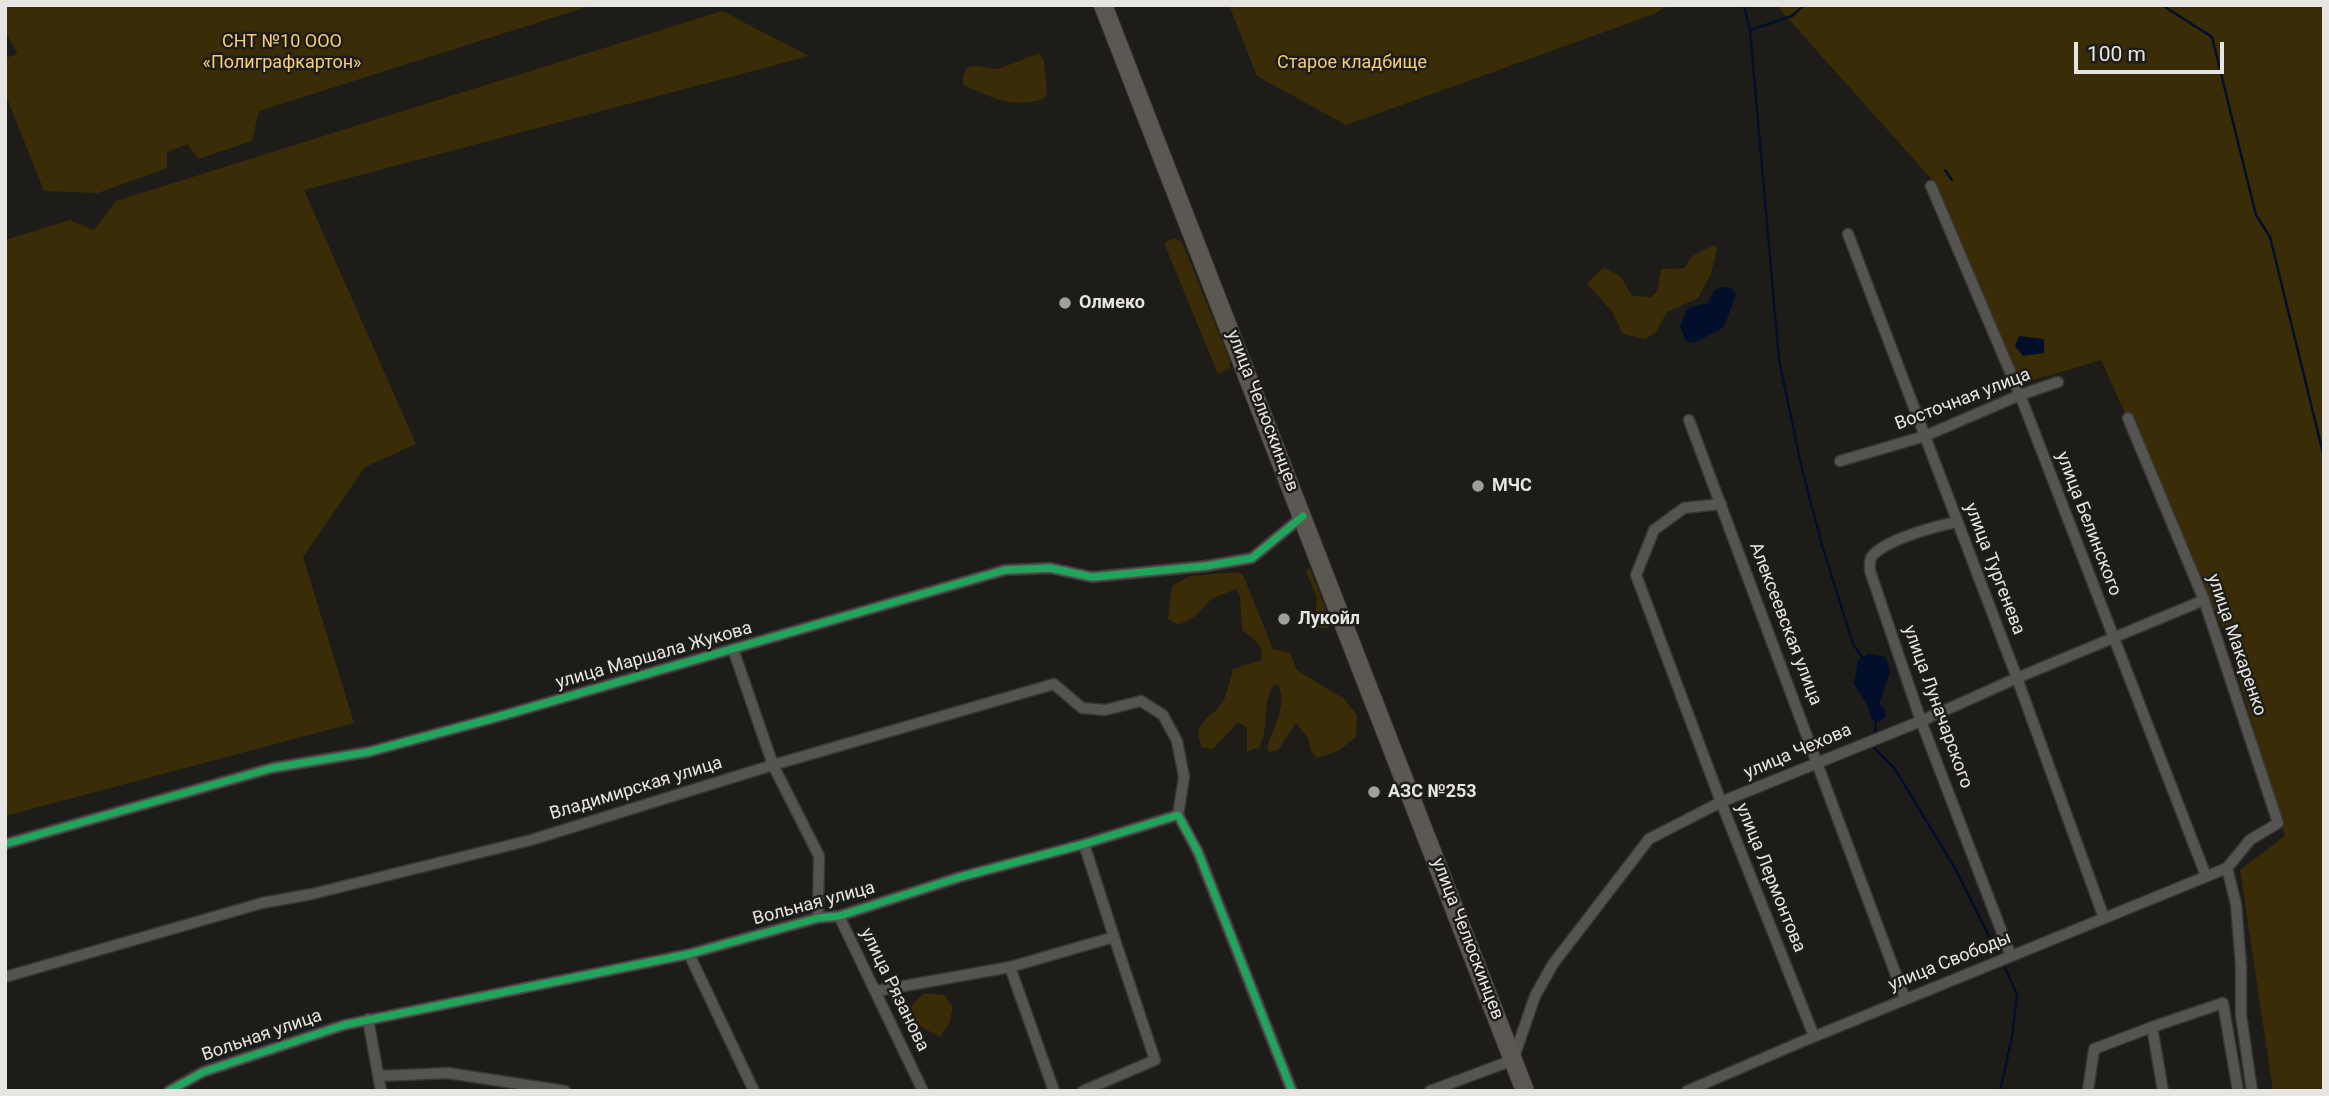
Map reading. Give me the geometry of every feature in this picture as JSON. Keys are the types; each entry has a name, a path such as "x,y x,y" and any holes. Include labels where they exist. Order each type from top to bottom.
{"main road":[{"name":"улица Челюскинцев","path":"1103,5 1525,1091"}],"street":[{"name":"улица Белинского","path":"1931,186 2020,395 2206,876"},
{"name":"улица Тургенева","path":"1848,234 2017,678 2104,918"},
{"name":"Восточная улица","path":"1840,461 1925,436 2020,395 2058,382"},
{"name":"улица Макаренко","path":"2128,418 2204,600 2278,823 2249,840 2228,868"},
{"name":"Алексеевская улица","path":"1689,420 1905,999"},
{"name":"улица Лермонтова","path":"1721,505 1684,508 1654,530 1636,575 1721,802 1814,1036"},
{"name":"улица Маршала Жукова","path":"5,844 272,768 368,752 1005,570 1050,568 1092,577 1206,566 1252,558 1303,516"},
{"name":"улица Луначарского","path":"1957,522 1934,526 1895,542 1874,554 1870,561 1870,571 1921,721 2011,956"},
{"name":"улица Чехова","path":"1513,1060 1535,996 1553,964 1649,839 1721,802 1921,721 2112,637 2204,600"},
{"path":"733,649 773,765 819,856 818,918"},
{"name":"Владимирская улица","path":"5,977 262,903 312,894 531,840 773,765 1054,684 1082,708 1105,710 1141,701 1163,715 1177,741 1184,777 1178,815"},
{"path":"1178,815 1198,852 1292,1091"},
{"name":"Вольная улица","path":"839,916 960,877 1084,844 1178,815"},
{"path":"1083,1091 1155,1060 1084,844"},
{"path":"2228,868 2236,904 2241,965 2241,1015 2252,1091"},
{"name":"улица Свободы","path":"1687,1091 1814,1036 2228,868"},
{"name":"улица Рязанова","path":"818,918 839,916 923,1091"},
{"name":"Вольная улица","path":"169,1091 203,1072 368,1019 689,954 818,918"},
{"path":"876,992 1010,967 1114,937"},
{"path":"689,954 754,1091"},
{"path":"1010,967 1054,1091"},
{"path":"2088,1091 2094,1049 2240,996"},
{"path":"2223,1003 2238,1091"},
{"path":"368,1019 381,1091"},
{"path":"2152,1027 2163,1091"},
{"path":"1430,1091 1513,1060"},
{"path":"379,1076 447,1073 565,1091"}],"green space":[{"name":"СНТ №10 ООО «Полиграфкартон»","path":"5,5 593,5 259,111 252,141 198,159 188,144 167,152 167,168 98,193 44,191 5,93 5,58 18,54 5,31"},
{"name":"Старое кладбище","path":"1229,5 1668,5 1654,14 1346,125 1257,76"},
{"path":"1776,5 2324,5 2324,1091 2273,1091 2240,870 2285,836 2228,640 2101,360 2020,384 1935,183"},
{"path":"722,11 809,56 304,190 416,444 365,467 303,557 354,723 5,816 5,240 70,220 94,230 116,201"},
{"path":"1039,53 1044,60 1047,95 1043,99 1012,102 963,85 963,76 969,67 998,69"},
{"path":"1174,238 1182,242 1230,361 1230,369 1218,374 1164,243"},
{"path":"1713,245 1717,248 1711,274 1698,298 1667,312 1655,333 1645,339 1623,334 1612,311 1587,284 1604,267 1621,277 1632,296 1651,297 1657,291 1661,269 1685,268 1691,257"},
{"path":"1310,568 1331,623 1328,628 1318,628 1317,598 1306,571"},
{"path":"1239,572 1243,575 1273,649 1290,653 1297,670 1344,699 1357,715 1356,737 1338,751 1317,758 1311,751 1308,738 1296,723 1278,750 1269,752 1267,747 1281,707 1278,684 1273,686 1269,694 1259,748 1247,751 1247,728 1238,722 1213,749 1202,747 1199,731 1204,721 1223,701 1233,669 1261,660 1262,651 1242,630 1240,596 1236,589 1211,599 1197,615 1179,625 1168,619 1172,586 1190,576"},
{"path":"924,993 944,995 953,1007 949,1024 940,1037 916,1024 911,1006"}],"water":[{"path":"1731,288 1736,294 1724,327 1694,343 1686,341 1680,326 1688,308 1708,303 1714,290"},
{"path":"2019,336 2044,339 2044,353 2023,356 2015,346"},
{"path":"1868,654 1886,657 1890,672 1879,704 1884,708 1886,717 1879,722 1872,720 1867,704 1854,684 1858,660"}],"waterway":[{"path":"1744,5 1750,30 1779,360 1802,469 1822,545 1853,644 1863,658"},
{"path":"1751,30 1792,16 1804,5"},
{"path":"2162,5 2212,37 2256,215 2270,237 2324,457"},
{"path":"1945,170 1952,180"},
{"path":"1875,737 1876,719"},
{"path":"1874,743 1874,748 1895,769 1956,870 1999,956"},
{"path":"2000,1091 2012,1037 2017,994 2002,962"}],"cycle path":[{"path":"5,844 272,768 368,752 494,718 1005,570 1050,568 1092,577 1206,566 1252,558 1303,516"},
{"path":"169,1091 203,1072 344,1025 689,954 818,918 839,916 960,877 1084,844 1178,815 1198,852 1292,1091"}],"place":[{"name":"Олмеко","path":"1065,303"},
{"name":"МЧС","path":"1478,486"},
{"name":"Лукойл","path":"1284,619"},
{"name":"АЗС №253","path":"1374,792"}]}
